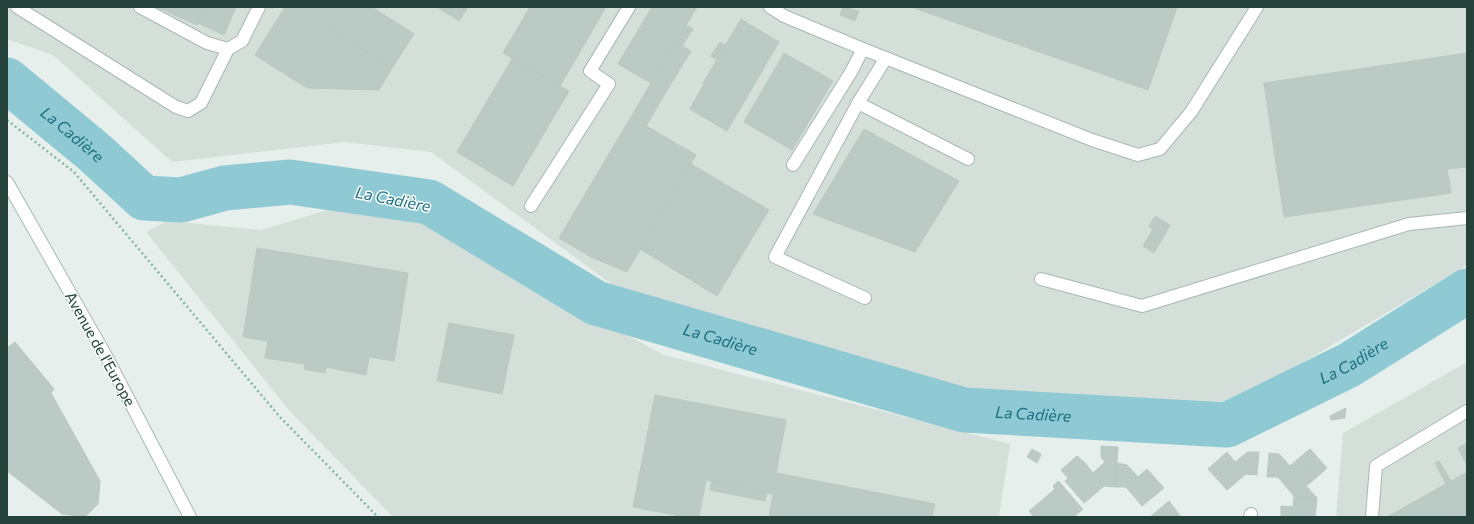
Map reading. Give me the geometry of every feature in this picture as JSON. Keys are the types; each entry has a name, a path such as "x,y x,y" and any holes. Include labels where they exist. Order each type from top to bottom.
{"street":[{"path":"17,7 176,107 188,111 201,103 228,49 242,41 259,7"},
{"path":"140,7 207,42 228,49"},
{"path":"531,206 609,84 590,71 629,7"},
{"path":"770,7 784,16 863,49 1092,140 1138,155 1160,149 1191,112 1257,7"},
{"path":"793,165 851,72 863,49"},
{"path":"865,298 775,257 858,103 886,58"},
{"path":"858,103 968,159"},
{"name":"Avenue de l'Europe","path":"7,182 106,356 190,517"},
{"path":"1041,278 1142,306 1409,224 1467,218"},
{"path":"1372,517 1376,466 1467,411"}],"path":[{"path":"7,120 74,172 279,416 378,517"}],"shaded area":[{"path":"7,7 1467,7 1467,265 1223,410 963,398 654,315 431,152 345,142 172,162 53,55 7,39"},
{"path":"390,207 664,355 1010,444 999,517 393,517 288,409 146,232 167,221 261,230 334,208"},
{"path":"1467,362 1467,517 1336,517 1343,433"}],"building":[{"path":"157,7 208,7 197,25"},
{"path":"208,7 236,7 224,35 198,23"},
{"path":"285,7 294,7 392,68 379,90 307,88 255,55"},
{"path":"296,7 372,7 414,34 392,68"},
{"path":"437,7 468,7 459,21"},
{"path":"530,7 606,7 560,86 503,53"},
{"path":"652,7 697,7 651,83 618,64"},
{"path":"843,7 859,11 855,21 840,15"},
{"path":"911,7 1177,7 1148,90"},
{"path":"741,19 779,42 727,131 690,109 704,84 703,83"},
{"path":"686,25 693,29 682,46 676,42"},
{"path":"676,42 691,51 666,92 651,83"},
{"path":"720,42 725,45 717,59 711,56"},
{"path":"784,53 833,81 792,150 744,122"},
{"path":"1467,53 1467,167 1447,169 1451,193 1284,217 1264,83"},
{"path":"512,59 569,91 513,186 457,152"},
{"path":"651,83 666,92 646,126 631,117"},
{"path":"631,117 696,155 627,272 591,257 559,238"},
{"path":"864,129 959,181 915,252 813,214"},
{"path":"691,164 769,210 717,296 640,249"},
{"path":"1155,216 1170,225 1154,253 1143,246 1153,229 1149,227"},
{"path":"257,248 408,273 394,361 369,357 366,375 326,367 325,373 304,369 305,364 265,358 268,341 243,337"},
{"path":"449,323 514,335 502,394 437,381"},
{"path":"15,342 54,389 51,393 100,481 98,504 85,517 62,514 7,471 7,348"},
{"path":"655,395 786,420 776,473 935,504 932,517 769,517 773,494 706,480 699,517 685,517 633,507"},
{"path":"1346,408 1345,418 1331,420 1330,416"},
{"path":"1467,443 1467,465 1458,448"},
{"path":"1101,446 1118,447 1115,487 1104,486 1084,503 1065,481 1085,463 1093,473 1105,462 1101,457"},
{"path":"1032,449 1041,454 1037,463 1027,457"},
{"path":"1310,449 1327,468 1316,478 1299,458"},
{"path":"1227,452 1235,462 1248,452 1259,452 1257,475 1246,474 1227,490 1208,469"},
{"path":"1269,453 1279,454 1290,466 1299,458 1316,478 1306,486 1317,498 1294,496 1278,477 1267,477"},
{"path":"1077,456 1085,463 1068,478 1061,470"},
{"path":"1439,461 1451,481 1446,484 1435,463"},
{"path":"1117,463 1127,465 1138,477 1147,469 1164,488 1142,506 1126,487 1115,487"},
{"path":"1467,472 1467,517 1387,517 1446,484"},
{"path":"712,481 767,492 765,501 710,490"},
{"path":"1058,481 1061,484 1055,489 1053,486"},
{"path":"1061,484 1080,506 1066,517 1042,517 1050,510 1041,501"},
{"path":"1294,496 1317,498 1315,517 1281,517 1281,506 1293,507"},
{"path":"1041,501 1050,510 1042,517 1034,517 1029,511"},
{"path":"1169,501 1181,517 1150,517"},
{"path":"1080,506 1083,509 1074,517 1066,517"}],"waterway":[{"name":"La Cadière","path":"7,80 94,152 144,198 181,200 225,188 290,182 429,202 596,303 964,410 1227,425 1349,365 1467,291"}]}
